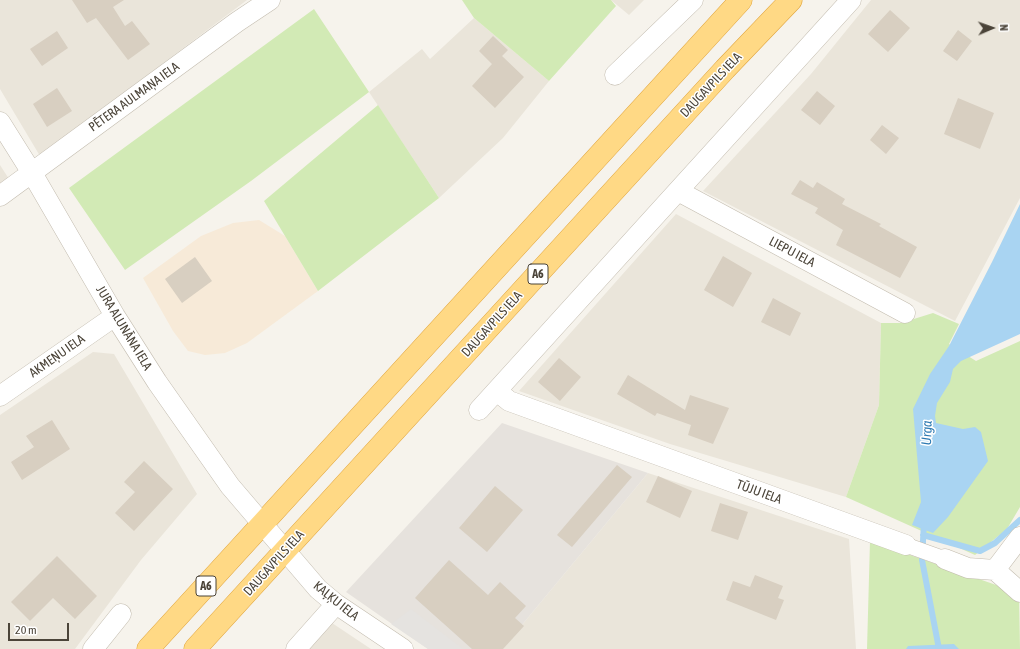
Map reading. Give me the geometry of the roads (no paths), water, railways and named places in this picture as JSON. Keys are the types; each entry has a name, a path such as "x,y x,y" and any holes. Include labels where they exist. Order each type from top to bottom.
{"highway":[{"name":"A6","path":"148,649 741,0"},
{"name":"DAUGAVPILS IELA","path":"195,649 725,70 791,0"}],"street":[{"name":"PĒTERA AULMAŅA IELA","path":"0,196 237,22 270,0"},
{"path":"615,75 693,0"},
{"path":"479,410 851,0"},
{"name":"JURA ALUNĀNA IELA","path":"0,122 32,173 115,316 157,382 230,486 263,524"},
{"name":"LIEPU IELA","path":"678,191 905,313"},
{"name":"AKMEŅU IELA","path":"0,396 115,316"},
{"name":"TŪJU IELA","path":"497,391 509,402 968,568 995,570"},
{"name":"KAĻĶU IELA","path":"263,524 318,589 336,604 403,649"},
{"path":"1020,537 995,570 1020,592"},
{"path":"296,649 336,604"},
{"path":"93,649 121,614"}],"water":[{"path":"1020,204 1020,334 961,361 953,369 950,382 937,403 935,416 936,423 963,429 975,427 981,432 988,461 948,517 933,533 912,525 921,502 913,409 930,374 949,346"},
{"path":"954,644 959,649 906,649 908,646"}],"waterway":[{"path":"923,535 980,551 995,543 1020,520"},
{"name":"Urga","path":"924,522 922,560 939,649"}]}
